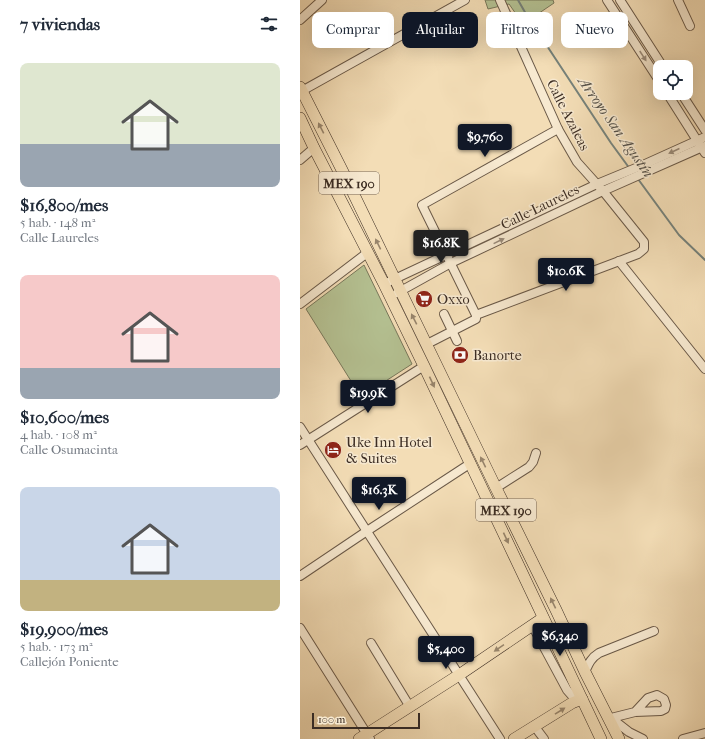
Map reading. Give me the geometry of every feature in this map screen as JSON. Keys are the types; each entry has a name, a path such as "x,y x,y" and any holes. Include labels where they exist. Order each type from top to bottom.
{"main road":[{"name":"MEX 190","path":"301,90 342,170 585,672 619,739"},
{"name":"MEX 190","path":"300,118 424,366 602,739"},
{"path":"365,737 460,675 543,618"},
{"path":"582,699 585,672"},
{"path":"582,699 609,718"},
{"path":"514,739 572,703 582,699"}],"street":[{"path":"300,20 322,0"},
{"path":"301,90 465,0"},
{"name":"Calle Azaleas","path":"500,0 558,128 577,162 603,191 644,242 644,249 638,254 619,261"},
{"path":"607,0 653,71"},
{"path":"620,0 659,60"},
{"path":"678,0 690,26"},
{"path":"672,100 703,144"},
{"path":"685,100 705,130"},
{"path":"427,344 476,319 476,315 422,205 558,128"},
{"name":"Calle Laureles","path":"384,284 597,184 623,177 703,144"},
{"path":"300,160 314,148"},
{"name":"Calle Laureles","path":"389,296 451,264 603,191 623,177"},
{"path":"300,304 367,253"},
{"path":"476,315 619,261 705,369"},
{"path":"444,314 457,341"},
{"path":"300,445 424,366"},
{"path":"300,427 500,739"},
{"path":"496,488 529,467 533,462 536,453"},
{"path":"300,576 471,463"},
{"path":"532,625 567,690 574,698 582,699"},
{"path":"300,628 365,737"},
{"path":"585,672 593,656 654,631"},
{"path":"371,643 410,707"},
{"path":"609,718 635,712"},
{"path":"609,718 629,732 643,739"},
{"path":"535,727 544,739"},
{"path":"683,739 705,733"}],"green space":[{"path":"485,0 553,0 554,3 541,12 515,12 509,4 488,9"},
{"path":"364,265 412,364 361,397 306,309"}],"waterway":[{"name":"Arroyo San Agustín","path":"518,0 611,143 630,169"},
{"name":"Arroyo San Agustín","path":"638,179 679,235 705,260"}],"place":[{"name":"Oxxo","path":"424,299"},
{"name":"Banorte","path":"460,355"},
{"name":"Uke Inn Hotel & Suites","path":"333,450"}]}
